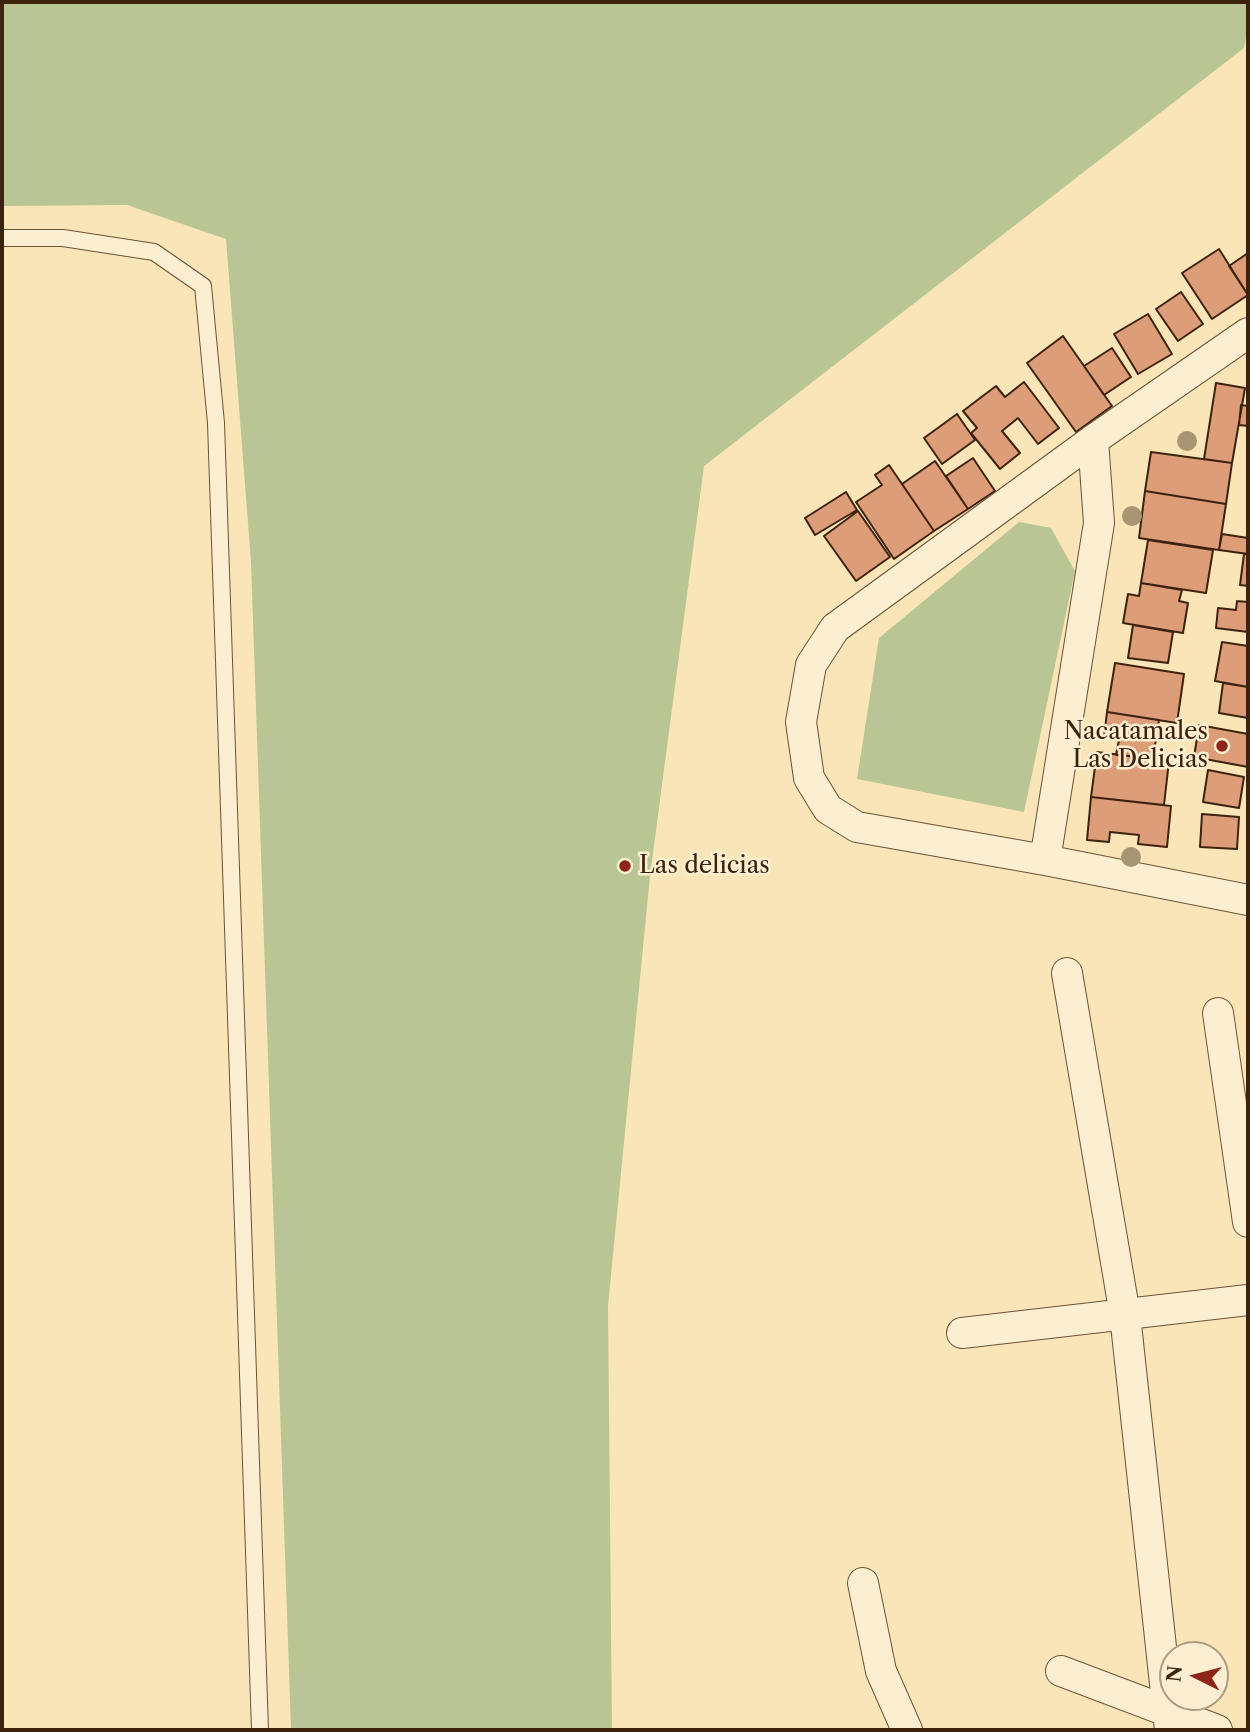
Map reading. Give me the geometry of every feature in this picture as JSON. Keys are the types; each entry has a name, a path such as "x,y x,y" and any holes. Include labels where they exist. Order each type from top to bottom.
{"street":[{"path":"1248,332 1093,440 835,628 811,665 801,722 809,778 828,809 857,827 1248,900"},
{"path":"1045,860 1099,523 1093,440"},
{"path":"1067,973 1125,1315 1169,1721"},
{"path":"1218,1013 1248,1223"},
{"path":"962,1333 1248,1300"},
{"path":"863,1583 881,1671 907,1730"},
{"path":"1061,1671 1169,1721 1217,1730"}],"lane":[{"path":"2,238 63,238 154,252 202,286 216,423 260,1730"}],"green space":[{"path":"2,2 1248,2 1248,27 1244,48 704,466 650,876 608,1306 612,1730 291,1730 251,562 226,239 127,205 2,206"},
{"path":"1019,522 1051,528 1075,571 1024,812 857,779 879,638"}],"building":[{"path":"1219,249 1248,295 1212,319 1182,273"},
{"path":"1248,253 1248,295 1229,266"},
{"path":"1181,292 1203,324 1178,341 1156,309"},
{"path":"1148,314 1172,354 1138,374 1114,334"},
{"path":"1063,336 1112,406 1076,432 1027,363"},
{"path":"1112,348 1131,377 1104,395 1084,366"},
{"path":"1024,382 1059,428 1038,444 1018,418 1002,431 1020,453 1000,469 971,433 977,428 963,411 996,386 1005,397"},
{"path":"1216,383 1245,388 1232,463 1204,459"},
{"path":"1241,405 1248,406 1248,426 1239,425"},
{"path":"957,414 975,440 942,464 924,438"},
{"path":"1151,452 1232,463 1226,504 1145,491"},
{"path":"973,458 995,491 968,509 946,476"},
{"path":"935,461 968,509 934,531 902,484"},
{"path":"889,465 934,531 894,559 856,502 882,485 875,475"},
{"path":"1145,491 1226,504 1219,550 1139,538"},
{"path":"846,492 857,510 815,535 805,518"},
{"path":"858,511 890,557 856,581 824,536"},
{"path":"1222,534 1248,538 1248,554 1219,550"},
{"path":"1148,540 1213,550 1206,593 1141,583"},
{"path":"1244,554 1248,554 1248,586 1240,585"},
{"path":"1141,583 1182,590 1179,601 1188,603 1183,633 1123,623 1128,594 1139,596"},
{"path":"1237,601 1248,602 1248,632 1216,628 1218,608 1236,610"},
{"path":"1133,625 1173,632 1168,663 1128,658"},
{"path":"1222,642 1248,646 1248,687 1215,681"},
{"path":"1115,663 1184,674 1177,723 1107,712"},
{"path":"1223,683 1248,687 1248,718 1219,713"},
{"path":"1107,712 1159,720 1153,758 1116,755 1119,740 1104,737"},
{"name":"Nacatamales Las Delicias","path":"1199,725 1248,734 1248,767 1194,757"},
{"path":"1097,752 1169,761 1164,805 1091,797"},
{"path":"1208,770 1244,777 1239,808 1203,802"},
{"path":"1091,797 1171,806 1167,847 1138,844 1139,835 1110,832 1109,842 1087,840"},
{"path":"1202,814 1239,817 1237,849 1200,847"}],"place":[{"name":"Nacatamales Las Delicias","path":"1222,746"},
{"name":"Las delicias","path":"625,866"}]}
